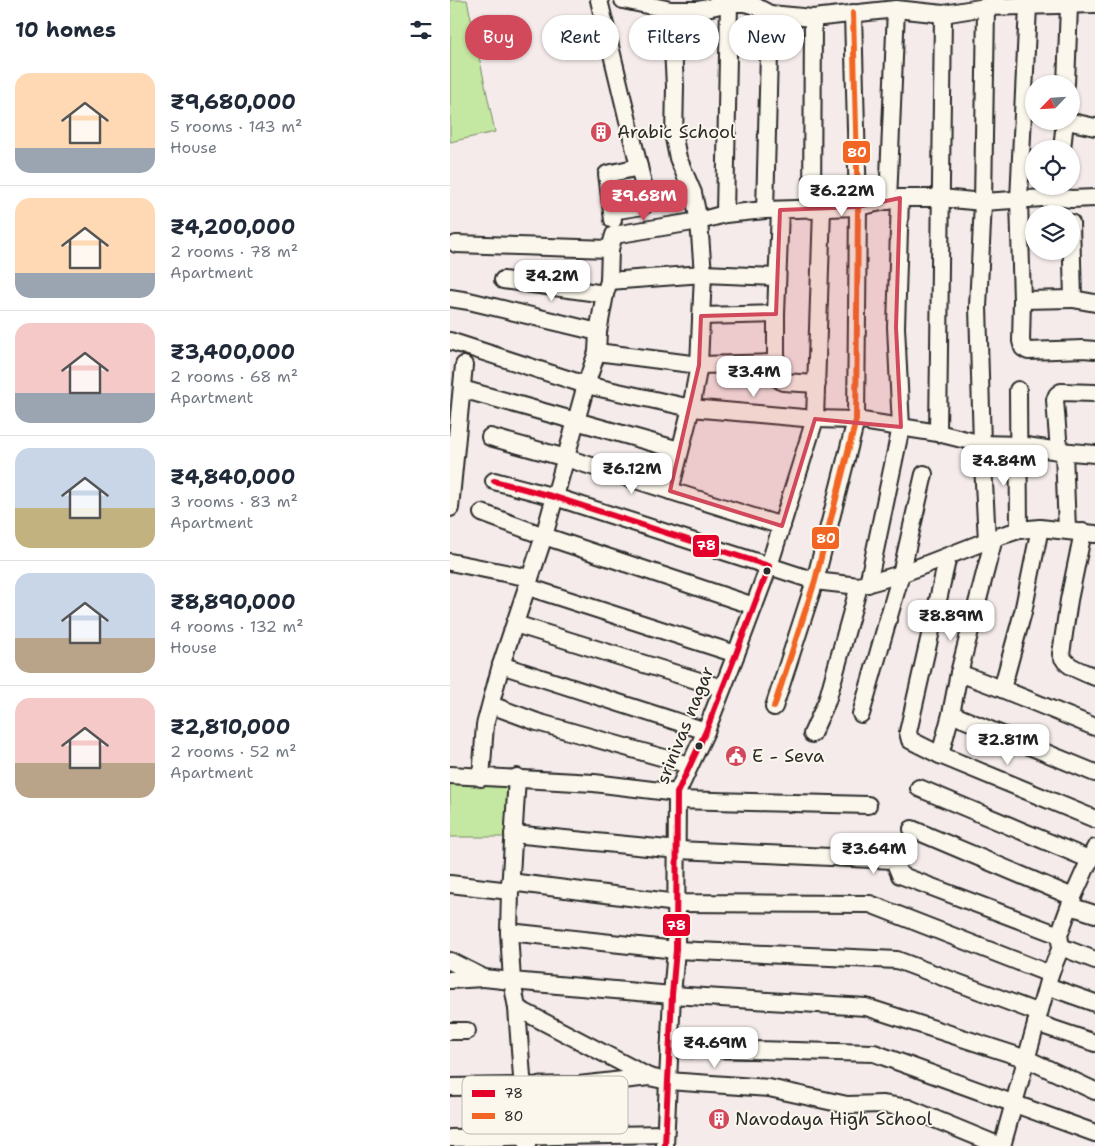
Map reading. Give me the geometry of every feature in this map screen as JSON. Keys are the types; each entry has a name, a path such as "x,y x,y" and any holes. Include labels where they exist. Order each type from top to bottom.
{"street":[{"path":"599,0 647,200 646,204 612,211"},
{"path":"623,0 671,10 698,10 729,3 744,2 770,14 813,18 896,9 943,14 986,7 1095,4"},
{"path":"725,214 729,3"},
{"path":"1028,6 1028,75"},
{"path":"1066,75 1069,6"},
{"path":"940,756 991,539 982,444 978,307 983,202 986,7"},
{"path":"812,734 827,701 863,585 901,427 896,327 894,200 896,9"},
{"path":"670,491 691,408 699,365 703,274 699,221 693,192 678,158 674,138 675,86 671,10"},
{"path":"774,707 815,580 856,420 858,207 853,13"},
{"path":"770,14 772,210 777,277 776,377 783,382 817,384"},
{"path":"938,433 943,14"},
{"name":"srinivas nagar","path":"665,1140 676,950 677,797 688,765 706,731 769,566 815,419 817,384 817,209 813,18"},
{"path":"1080,124 1095,127"},
{"path":"1027,130 1020,200 1021,341 1023,348 1028,351 1095,350"},
{"path":"481,778 485,725 501,665 544,536 597,352 598,332 607,287 612,242 612,211 607,174 609,172 639,167"},
{"path":"456,244 612,242 725,214 772,210 858,207 894,200 942,198 983,202 1095,198"},
{"path":"1072,260 1074,299"},
{"path":"503,280 607,287 703,274 777,277"},
{"path":"450,298 598,332"},
{"path":"1022,300 1074,299 1095,303"},
{"path":"701,316 776,314"},
{"path":"450,341 586,385 691,408 815,419 856,420 938,433 982,444 1020,445 1095,454"},
{"path":"597,352 699,365 776,363"},
{"path":"450,508 464,365"},
{"path":"462,389 679,450"},
{"path":"1018,390 1020,445 1019,530"},
{"path":"1095,394 1061,392 1055,400 1061,451 1082,532 1061,654 1063,661 1067,665 1095,677"},
{"path":"490,436 782,526"},
{"path":"861,714 901,574 924,474"},
{"path":"494,481 555,498 815,580 863,585 901,574 1019,530 1040,528 1082,532"},
{"path":"482,513 544,536 754,606"},
{"path":"1002,689 1023,612 1040,528"},
{"path":"948,556 908,732 910,740 940,756 1095,818"},
{"path":"450,562 529,582 736,654"},
{"path":"515,624 722,688"},
{"path":"501,665 706,731"},
{"path":"959,673 1095,728"},
{"path":"491,706 537,722 688,765"},
{"path":"951,714 1095,773"},
{"path":"450,775 594,783 677,797 868,805"},
{"path":"517,778 509,932 512,981 517,1008 523,1076"},
{"path":"517,1008 649,1077 668,1082 769,1088 847,1106 882,1104 908,1108 1001,1146 1072,901 1092,863 919,788"},
{"path":"912,829 1072,901 1095,914"},
{"path":"513,834 678,850 894,860 900,875 1060,942 1095,960"},
{"path":"450,884 510,887 677,903 870,904 1048,980 1095,1003"},
{"path":"509,932 676,950 897,960 1095,1043"},
{"path":"450,961 484,978"},
{"path":"450,980 484,978 672,995 866,1007 1027,1059 1095,1091"},
{"path":"450,1031 468,1031"},
{"path":"669,1048 874,1053 1095,1133"},
{"path":"628,1079 649,1077"},
{"path":"450,1138 527,1142 665,1140"}],"highlighted area":[{"path":"900,198 896,327 901,427 815,419 782,526 670,491 699,365 701,316 776,314 780,210 858,207"}],"green space":[{"path":"450,0 467,0 470,15 465,15 465,60 480,60 495,132 450,142"},
{"path":"450,779 512,782 506,837 450,837"}],"transit line":[{"name":"80","path":"774,707 815,581 856,420 858,207 853,13"},
{"name":"78","path":"494,481 555,497 769,566 706,731 677,793 676,950 665,1146"}],"place":[{"name":"Arabic School","path":"601,132"},
{"name":"E - Seva","path":"736,756"},
{"name":"Navodaya High School","path":"719,1119"}]}
